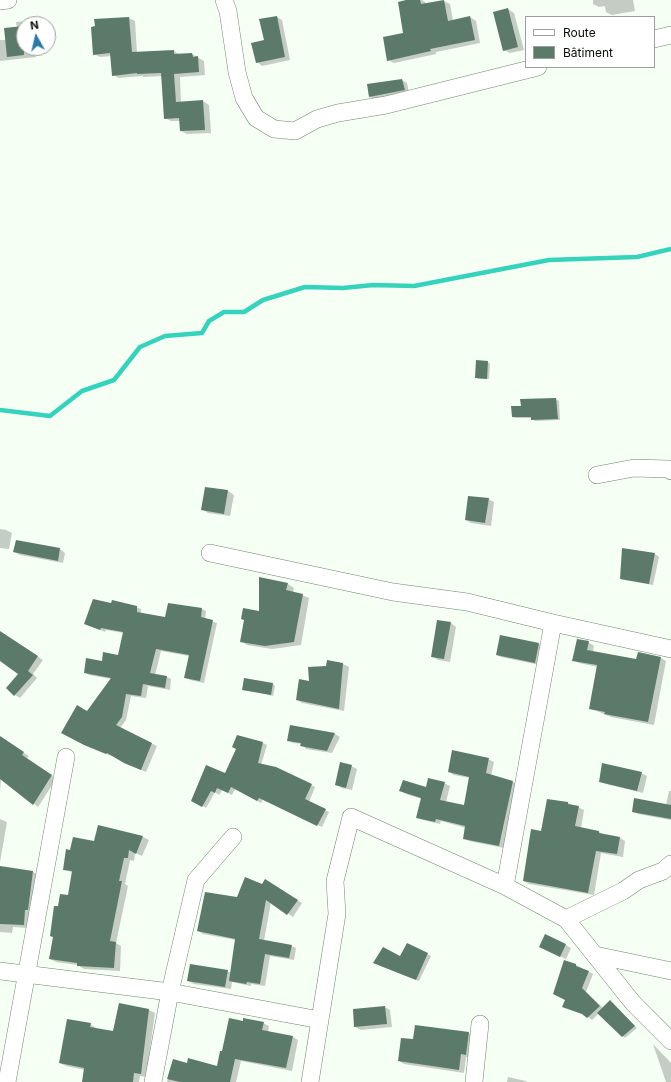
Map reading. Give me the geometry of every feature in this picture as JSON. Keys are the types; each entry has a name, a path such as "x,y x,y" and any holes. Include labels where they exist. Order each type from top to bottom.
{"street":[{"path":"0,1 8,0"},
{"path":"224,0 228,11 237,72 244,98 256,118 274,128 294,131 317,119 338,113 386,105 534,68"},
{"path":"655,39 671,35"},
{"path":"597,475 634,468 668,469 671,471"},
{"path":"210,553 393,592 467,602 671,649"},
{"path":"505,886 553,623"},
{"path":"7,1082 66,757"},
{"path":"310,1082 338,914 335,881 351,817 505,886 566,919 633,1003 671,1040"},
{"path":"153,1082 170,992 196,880 233,837"},
{"path":"566,919 623,891 639,880 663,871 671,864"},
{"path":"595,955 671,971"},
{"path":"0,971 170,992 320,1020"},
{"path":"474,1082 480,1024"}],"building":[{"path":"406,0 420,0 421,4 444,0 448,21 470,16 475,40 430,49 431,51 387,61 383,37 403,33 398,2"},
{"path":"508,8 518,47 503,51 493,12"},
{"path":"277,16 285,57 256,63 251,43 264,40 259,19"},
{"path":"129,17 132,52 174,50 174,54 192,53 193,57 198,56 199,72 174,74 176,102 203,100 205,130 180,131 179,118 164,119 161,73 137,73 112,76 110,53 93,55 91,27 95,26 94,19"},
{"path":"16,27 16,56 7,57 4,28"},
{"path":"402,79 405,90 369,97 367,84"},
{"path":"476,360 488,361 487,379 475,378"},
{"path":"556,398 558,419 531,420 531,417 512,417 511,406 521,406 520,399"},
{"path":"205,487 228,490 224,514 201,510"},
{"path":"468,496 489,498 485,523 465,520"},
{"path":"16,540 60,548 58,561 13,552"},
{"path":"622,548 655,553 649,584 620,579"},
{"path":"259,577 288,583 286,590 303,594 294,642 265,646 240,642 244,620 241,619 243,608 259,611"},
{"path":"93,599 111,603 112,600 137,606 137,612 165,617 168,603 202,608 201,617 213,620 200,681 184,678 189,655 156,649 150,673 167,676 165,688 143,684 141,696 126,694 122,717 116,725 152,743 141,770 124,763 107,753 106,754 84,745 61,733 77,705 87,711 111,678 84,673 86,658 102,661 103,652 118,655 123,632 101,628 100,630 84,624"},
{"path":"437,620 451,622 444,659 431,657"},
{"path":"0,631 38,656 28,671 33,675 14,696 6,688 18,674 0,661"},
{"path":"500,635 539,643 535,663 496,655"},
{"path":"577,639 589,641 587,650 636,659 638,652 661,657 648,722 604,714 605,712 589,709 597,665 572,661"},
{"path":"327,660 343,663 339,709 296,700 299,679 309,681 308,667 326,666"},
{"path":"244,678 273,683 271,695 242,690"},
{"path":"290,725 335,733 327,751 300,746 301,743 287,741"},
{"path":"237,735 263,742 258,763 276,767 312,784 305,799 326,809 317,826 259,798 257,801 231,787 228,793 217,788 215,793 211,791 202,807 191,801 206,765 225,773 236,749 232,747"},
{"path":"0,736 24,752 22,755 52,775 33,805 0,779"},
{"path":"452,750 489,758 486,773 513,781 499,846 463,839 465,826 436,819 435,822 416,818 421,798 399,791 403,780 426,787 428,778 445,782 440,800 464,805 469,777 448,772"},
{"path":"340,762 352,765 346,788 335,785"},
{"path":"602,763 642,772 637,791 599,782"},
{"path":"634,798 671,805 671,819 632,812"},
{"path":"547,799 568,802 568,804 579,806 575,826 620,837 617,854 596,851 588,893 523,881 531,829 541,831"},
{"path":"98,825 143,836 136,854 129,850 128,858 124,858 119,881 122,881 110,941 116,942 114,968 77,966 77,963 49,959 53,937 50,936 54,906 58,906 60,894 68,895 72,871 63,870 66,849 70,850 73,837 94,841"},
{"path":"0,866 33,871 28,910 25,910 24,925 0,924"},
{"path":"245,877 262,884 265,879 298,900 287,915 266,900 259,939 292,945 289,958 265,954 260,984 247,982 246,984 229,981 235,939 197,931 205,892 237,897"},
{"path":"545,934 566,944 560,957 539,947"},
{"path":"407,943 428,953 416,980 373,963 383,947 400,956"},
{"path":"564,960 589,971 582,988 600,1006 587,1018 582,1014 562,1007 565,1000 553,994"},
{"path":"190,964 228,970 225,987 187,981"},
{"path":"610,1000 635,1026 622,1037 597,1013"},
{"path":"119,1003 149,1009 141,1074 134,1073 133,1082 82,1082 84,1068 59,1063 67,1019 91,1023 90,1027 113,1031"},
{"path":"385,1006 387,1024 354,1027 353,1009"},
{"path":"229,1018 243,1021 243,1018 264,1022 262,1030 293,1036 286,1068 235,1059 230,1082 180,1082 167,1079 173,1059 187,1063 188,1058 217,1066 220,1051 222,1051"},
{"path":"415,1025 469,1032 466,1055 461,1054 459,1070 398,1061 401,1038 413,1039"}],"waterway":[{"path":"0,410 50,416 82,391 114,380 140,347 165,336 202,333 209,321 224,312 244,312 263,300 305,287 343,288 373,285 414,286 549,260 637,257 671,249"}]}
